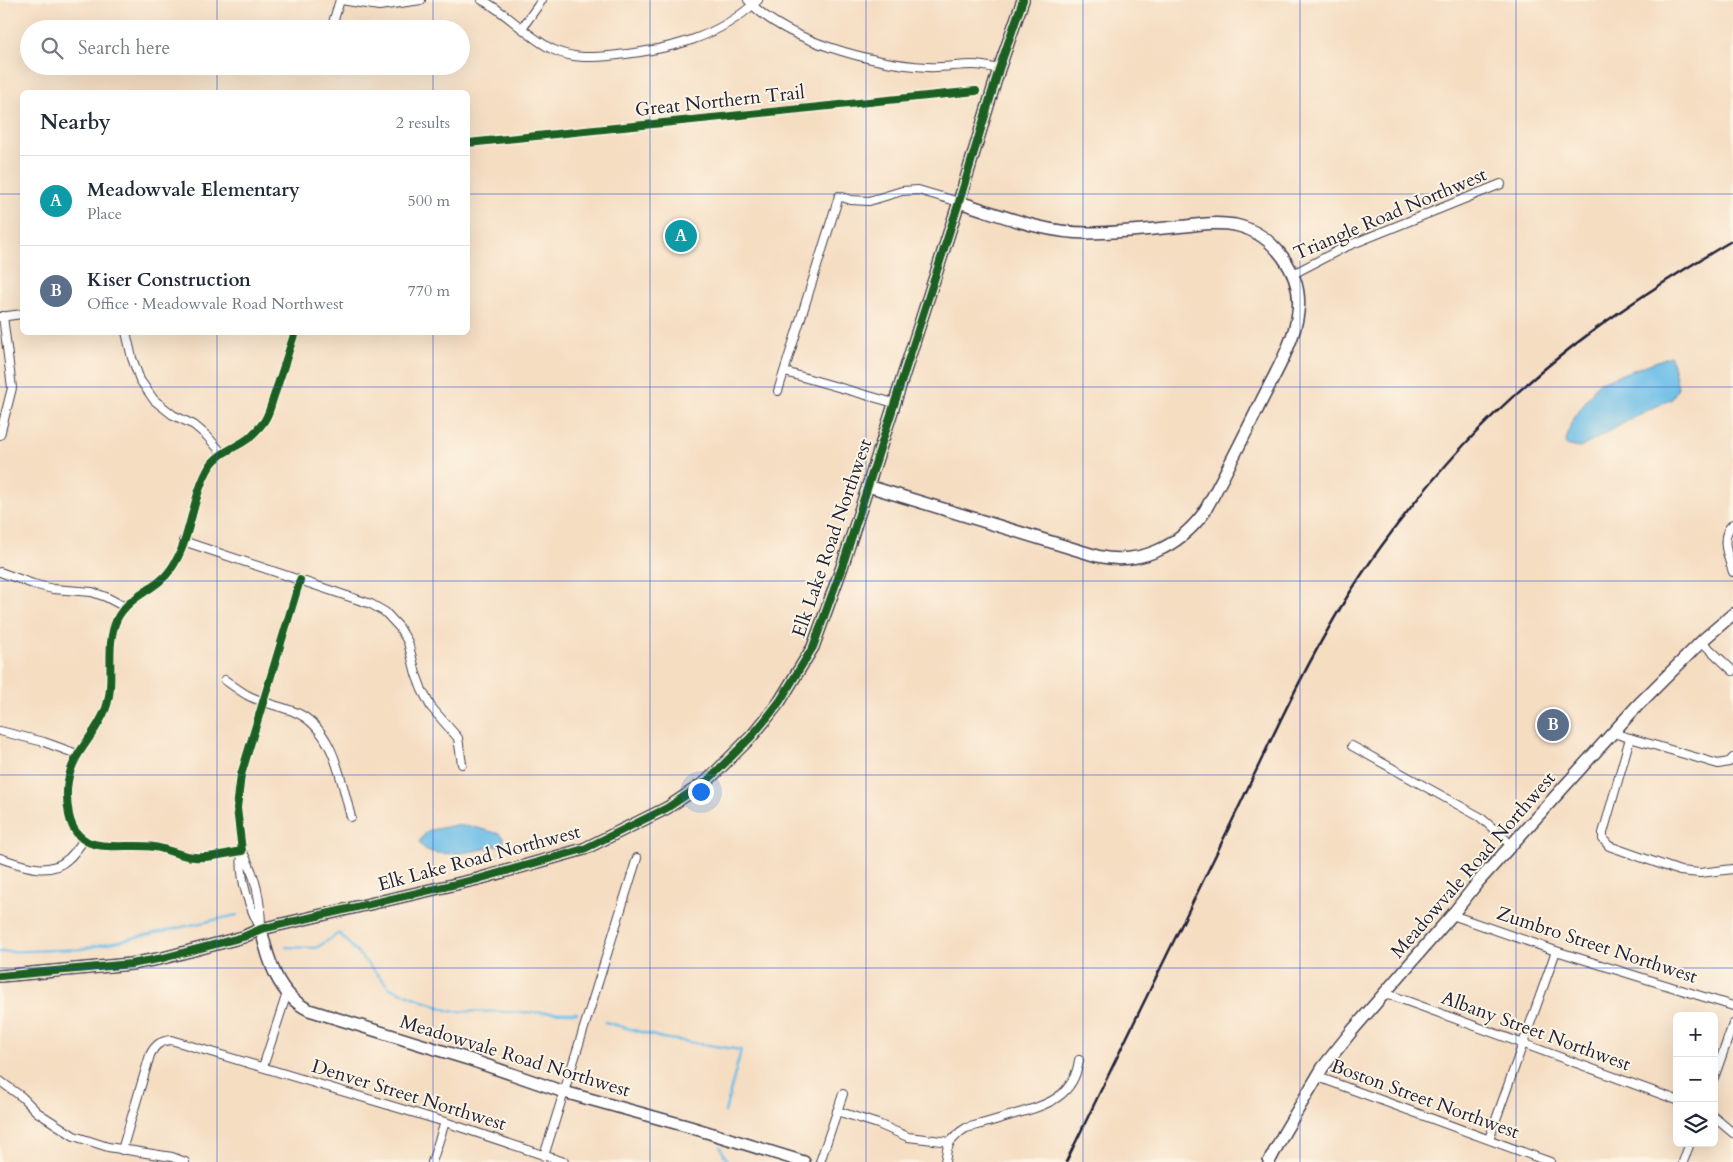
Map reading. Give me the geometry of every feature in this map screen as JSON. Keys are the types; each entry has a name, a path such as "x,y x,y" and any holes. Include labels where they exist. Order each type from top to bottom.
{"street":[{"path":"334,20 340,0 379,6 420,0"},
{"path":"482,0 544,44 561,53 580,57 602,57 660,50 683,44 715,31 735,19 753,2 768,18 798,35 886,63 928,68 971,65 999,69"},
{"path":"522,28 542,0"},
{"name":"Elk Lake Road Northwest","path":"0,976 131,964 163,958 243,937 261,929 478,879 584,848 667,808 706,781 751,737 766,719 780,701 813,647 842,567 1022,0"},
{"name":"Triangle Road Northwest","path":"1292,274 1345,247 1501,184"},
{"path":"778,391 839,196 857,201 869,201 902,191 918,190 1033,225 1074,233 1213,224 1235,225 1266,240 1282,256 1292,274 1297,287 1299,311 1295,328 1283,357 1203,514 1187,533 1166,547 1130,559 1104,558 868,486"},
{"path":"0,435 12,388 2,316 20,314"},
{"path":"127,335 140,380 154,400 173,415 194,425 222,453"},
{"path":"242,851 200,858 185,856 154,847 95,845 84,840 74,829 70,821 67,800 69,775 77,754 99,723 106,708 111,681 112,636 116,621 125,607 165,576 175,562 199,490 210,466 222,453 249,438 266,420 294,335"},
{"path":"784,372 894,403"},
{"path":"1733,524 1727,529 1724,541 1733,572"},
{"path":"183,541 371,604 386,612 399,627 408,642 422,690 432,707 458,738 462,764"},
{"path":"0,572 33,584 54,589 92,592 125,607"},
{"path":"261,929 261,907 250,864 242,851 237,808 238,791 241,775 300,580"},
{"name":"Meadowvale Road Northwest","path":"1269,1162 1323,1067 1478,882 1652,691 1733,614"},
{"path":"1702,642 1733,671"},
{"path":"225,680 248,695 297,713 319,729 333,755 351,817"},
{"path":"0,731 44,742 77,754"},
{"path":"1613,733 1718,764 1729,762 1733,758"},
{"path":"1630,738 1603,833 1603,838 1609,846 1680,871 1700,873 1733,868"},
{"path":"1352,746 1480,817 1511,846"},
{"path":"0,858 34,868 55,866 70,858 84,840"},
{"path":"544,1156 637,858"},
{"name":"Zumbro Street Northwest","path":"1452,915 1556,951 1733,1006"},
{"name":"Meadowvale Road Northwest","path":"261,929 273,969 287,993 304,1007 315,1012 468,1059 564,1092 690,1127 804,1162"},
{"path":"1489,1139 1556,951"},
{"path":"263,1067 287,993"},
{"name":"Albany Street Northwest","path":"1384,995 1393,996 1673,1099"},
{"path":"1718,1067 1733,1024"},
{"name":"Denver Street Northwest","path":"122,1150 147,1063 153,1049 160,1042 176,1040 445,1122 564,1162"},
{"path":"945,1162 950,1142 966,1128 1041,1106 1059,1097 1076,1077 1079,1060"},
{"name":"Boston Street Northwest","path":"1318,1077 1550,1162"},
{"path":"0,1081 22,1097 37,1112 74,1136 94,1144 172,1157 185,1162"},
{"path":"820,1162 843,1094"},
{"path":"837,1111 878,1124 908,1137 950,1142"},
{"path":"1718,1120 1733,1133"},
{"path":"432,1162 445,1122"},
{"path":"1683,1162 1689,1147"}],"water":[{"path":"1671,356 1678,387 1672,399 1640,414 1580,448 1565,445 1571,423 1600,382"},
{"path":"455,825 478,828 500,834 505,840 503,844 484,849 445,854 424,849 419,842 427,831"}],"waterway":[{"path":"0,952 82,949 237,915"},
{"path":"286,947 316,948 339,933 390,988 450,1011 577,1013"},
{"path":"605,1022 662,1038 741,1050 725,1112"},
{"path":"720,1147 728,1162"}],"railway":[{"path":"1066,1162 1297,687 1347,597 1388,538 1432,481 1464,445 1526,385 1591,332 1625,308 1733,240"}],"cycle path":[{"path":"0,976 131,964 163,958 243,937 261,929 478,879 584,849 667,808 707,781 751,737 766,719 780,701 813,647 842,567 959,202 999,69 1023,0"},
{"name":"Great Northern Trail","path":"470,143 976,91"},
{"path":"294,335 265,421 249,438 223,454 210,466 199,491 183,545 171,569 158,582 129,604 117,619 111,641 110,686 106,708 97,727 75,761 68,781 69,815 74,829 81,838 102,846 154,847 194,857 212,857 242,851 237,808 241,775 300,580"}],"place":[{"name":"Meadowvale Elementary","path":"681,236"},
{"name":"Kiser Construction","path":"1553,725"}]}
